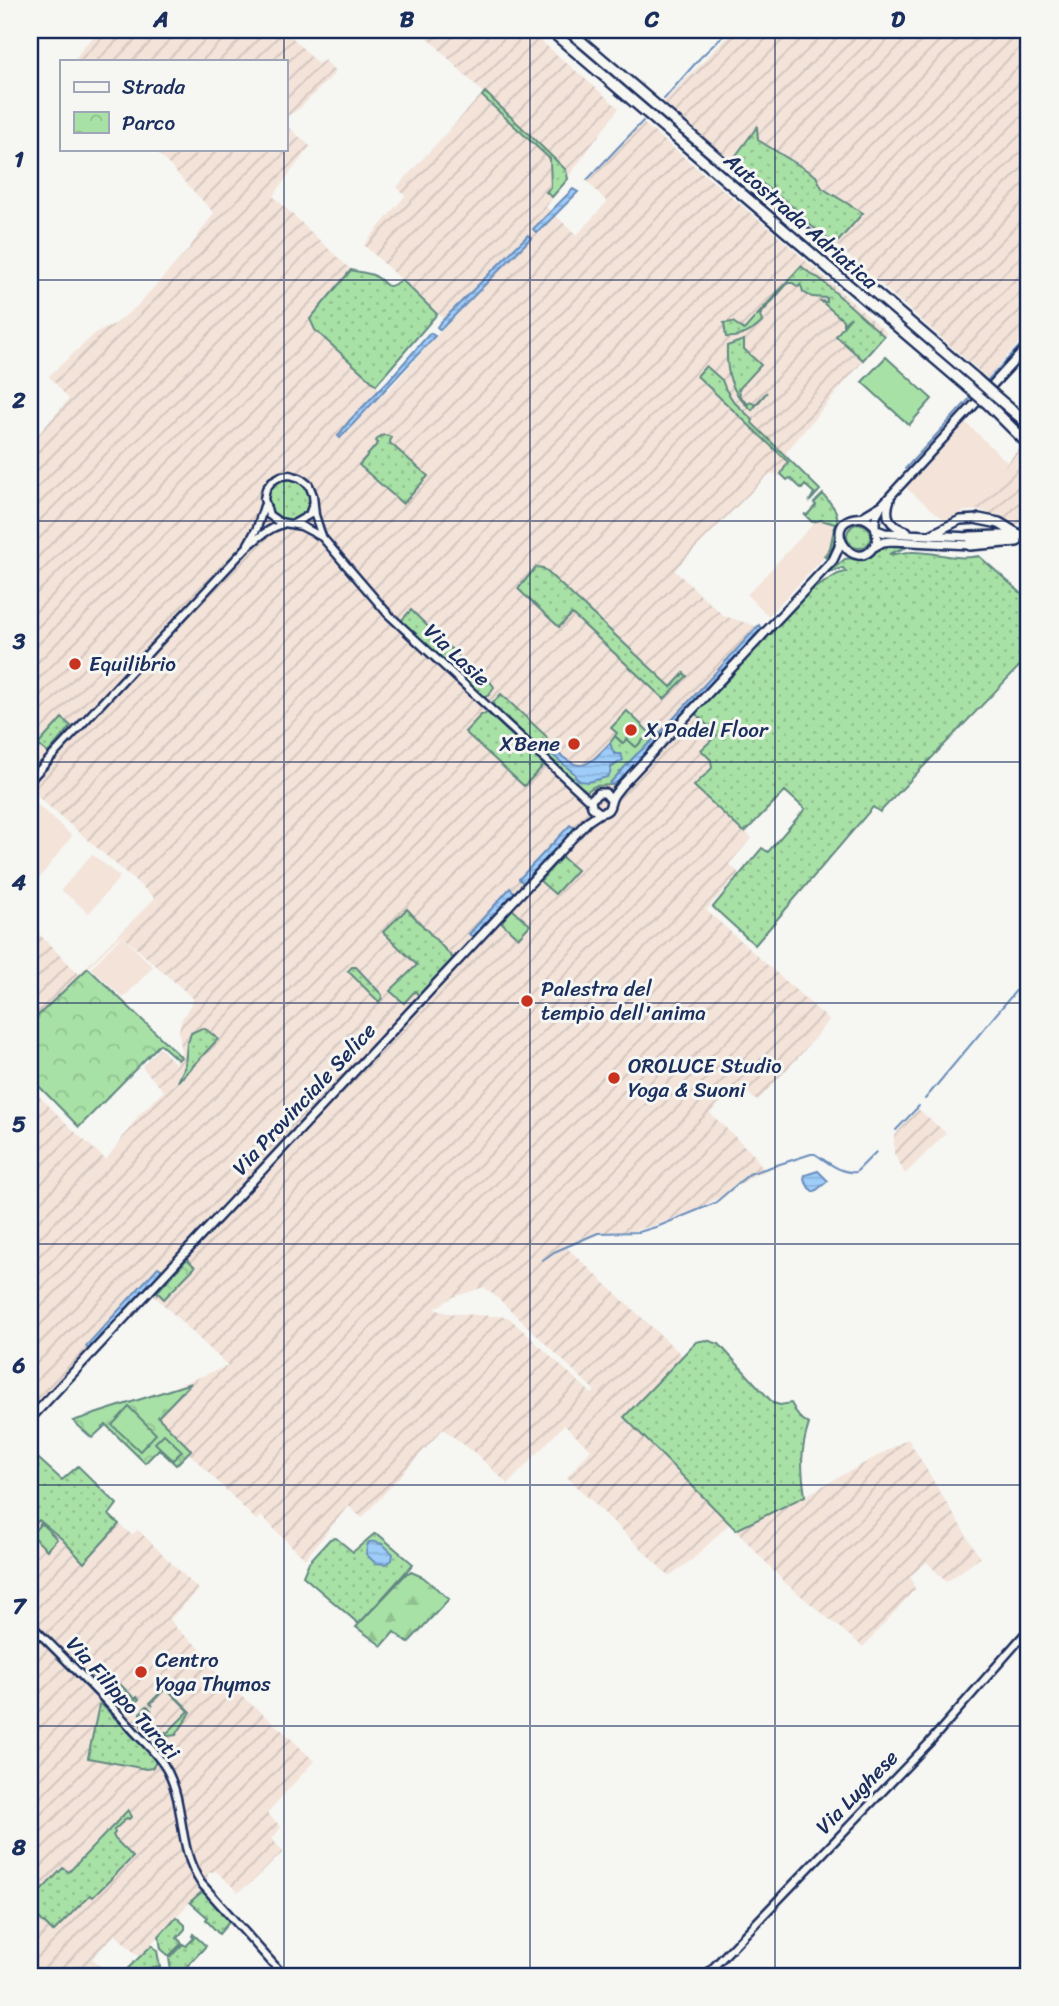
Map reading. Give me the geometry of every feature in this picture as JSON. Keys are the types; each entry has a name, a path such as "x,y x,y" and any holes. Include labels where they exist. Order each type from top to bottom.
{"highway":[{"name":"Autostrada Adriatica","path":"550,30 1029,439"},
{"name":"Autostrada Adriatica","path":"568,30 1029,424"},
{"path":"988,404 1029,444"},
{"path":"979,519 999,523 1026,537"},
{"path":"970,541 1026,537"}],"main road":[{"name":"Via Provinciale Selice","path":"833,560 852,553 861,554 873,548 877,539 878,513 882,505 1029,345"},
{"path":"893,492 887,510 890,522 920,535"},
{"name":"Via Provinciale Selice","path":"30,1419 588,821 610,808 611,800 621,786 833,560 844,524 882,505"},
{"path":"862,517 885,533 930,535 970,541"},
{"path":"930,535 960,520 979,519"},
{"path":"840,538 844,547 852,553"},
{"path":"873,548 883,542 892,541 970,541"},
{"name":"Via Provinciale Selice","path":"588,821 593,801 621,786"},
{"path":"605,793 611,800"},
{"path":"593,801 600,813"}],"street":[{"name":"Via Lasie","path":"264,504 269,485 276,478 290,475 309,485 317,526 322,537 388,614 593,801"},
{"path":"264,504 269,515 285,524"},
{"path":"246,548 257,528 264,504"},
{"path":"293,524 304,519 312,510 313,504"},
{"name":"Via Lasie","path":"285,524 311,530 322,537"},
{"path":"30,780 246,548 271,528 285,524"},
{"name":"Via Filippo Turati","path":"30,1624 124,1719 160,1760 170,1776 188,1861 201,1883 285,1976"},
{"name":"Via Lughese","path":"705,1976 950,1721 1029,1629"}],"shaded area":[{"path":"102,30 285,30 318,64 325,60 336,72 300,108 287,117 287,60 75,60 84,46"},
{"path":"420,30 528,30 619,108 546,207 577,235 607,202 588,182 643,123 778,236 887,333 786,452 790,462 779,477 774,473 767,476 674,570 724,616 772,631 730,674 752,693 717,735 711,760 712,768 695,786 752,838 729,864 739,873 706,910 829,1020 757,1101 738,1085 710,1113 754,1155 765,1171 750,1177 696,1210 632,1231 604,1232 566,1247 683,1356 625,1417 730,1523 693,1559 669,1576 567,1477 591,1450 564,1425 508,1484 475,1453 443,1429 362,1518 348,1506 305,1559 261,1516 256,1520 155,1419 127,1405 228,1366 150,1292 30,1417 30,1087 106,1160 139,1115 164,1091 142,1067 160,1048 175,1063 182,1057 179,1030 194,999 121,935 30,1024 30,925 79,974 155,898 30,790 30,444 69,399 49,376 98,331 115,324 136,307 188,250 214,213 155,150 287,150 287,126 310,146 273,196 351,270 310,319 316,330 385,394 448,323 364,245 405,196 397,187 483,93","holes":["484,1287 595,1391 592,1394 508,1317 447,1313 434,1309 453,1297"]},
{"path":"734,30 1029,30 1029,332 987,378 791,206 775,198 663,102"},
{"path":"963,420 1008,463 964,511 946,521 904,486"},
{"path":"1020,447 1029,455 1029,523 1016,524 980,510 964,511 991,484"},
{"path":"822,520 838,527 832,549 768,616 747,595 815,522"},
{"path":"30,798 72,836 30,890"},
{"path":"92,854 120,877 89,913 61,890"},
{"path":"122,936 153,967 123,998 91,968"},
{"path":"918,1109 946,1133 905,1174 894,1153 894,1136"},
{"path":"908,1439 980,1558 946,1582 927,1562 910,1576 915,1589 863,1647 783,1581 736,1530 805,1496"},
{"path":"39,1519 84,1563 119,1524 132,1535 138,1530 199,1590 170,1619 176,1628 202,1650 219,1677 314,1761 267,1813 281,1827 272,1839 283,1852 238,1892 216,1871 208,1873 207,1884 139,1957 115,1934 92,1958 109,1976 30,1976 30,1529"}],"green space":[{"path":"485,92 566,170 568,179 552,197 546,192 551,187 550,159 482,96"},
{"path":"757,127 758,140 816,176 822,188 863,213 835,245 734,158"},
{"path":"801,266 819,278 884,336 863,360 836,336 851,317 843,324 843,320 821,301 827,302 827,298 812,297 803,292 800,285 798,287 793,283 788,283 760,315 762,322 759,325 740,336 726,337 724,323 733,322 744,330"},
{"path":"351,270 375,276 387,286 402,280 437,314 376,385 315,330 310,319"},
{"path":"744,340 744,349 761,365 738,390 739,395 748,404 751,402 755,405 767,392 752,410 739,396 734,389 727,365 727,346"},
{"path":"886,357 932,399 909,425 862,382"},
{"path":"706,366 722,380 734,402 753,420 752,423 820,490 809,502 814,493 805,485 802,489 781,474 788,462 697,376"},
{"path":"380,436 391,437 390,443 428,476 403,504 359,465 378,443 376,441"},
{"path":"289,478 304,484 310,499 304,514 289,520 274,514 268,499 274,484"},
{"path":"823,494 837,514 833,545 826,558 824,556 830,548 835,524 821,520 812,522 804,514 807,515"},
{"path":"859,524 868,527 871,536 868,545 859,548 850,545 847,536 850,527"},
{"path":"897,545 905,548 889,554 920,552 962,557 979,556 1029,600 1029,656 880,812 873,807 755,945 713,907 762,848 768,852 805,809 785,791 745,832 740,829 694,786 712,768 711,760 701,750 717,735 695,713 805,594 846,572 843,568 828,573 845,559 863,557 880,547"},
{"path":"536,567 543,568 671,687 684,673 687,676 664,699 572,614 559,627 518,589"},
{"path":"411,610 486,683 489,680 494,687 489,695 483,698 400,622"},
{"path":"501,694 546,736 551,747 549,749 588,782 604,777 618,763 610,743 615,736 622,743 627,739 636,747 650,733 654,739 610,783 612,785 595,786 587,791 491,705"},
{"name":"X Padel Floor","path":"627,711 650,733 636,747 627,739 623,743 611,728"},
{"path":"488,713 544,765 524,786 465,732 481,715"},
{"path":"62,718 71,726 48,753 38,745"},
{"path":"562,857 577,870 555,894 540,881"},
{"path":"407,909 454,959 419,996 415,991 404,1003 390,991 417,965 383,932"},
{"path":"512,909 530,925 518,938 501,922"},
{"path":"356,967 382,995 379,1002 348,971"},
{"path":"88,968 181,1057 178,1060 160,1044 79,1127 30,1077 30,1023"},
{"path":"202,1028 218,1039 178,1082 185,1066 187,1043 191,1033"},
{"path":"187,1259 195,1267 164,1299 157,1292"},
{"path":"706,1340 719,1344 773,1403 791,1403 799,1417 809,1424 802,1460 805,1496 736,1530 624,1417 696,1342"},
{"path":"191,1383 158,1417 191,1450 176,1465 159,1449 145,1463 106,1425 92,1438 73,1421"},
{"path":"129,1407 156,1434 140,1451 112,1425"},
{"path":"164,1434 182,1451 173,1460 155,1443"},
{"path":"30,1451 62,1480 78,1466 117,1504 109,1515 119,1524 84,1563 62,1539 39,1520 30,1529"},
{"path":"41,1523 57,1539 47,1550 31,1535"},
{"path":"374,1534 379,1535 413,1564 359,1624 303,1576 309,1562 330,1539 336,1538 353,1552"},
{"path":"407,1573 423,1577 449,1599 408,1643 394,1632 382,1646 356,1627"},
{"path":"93,1669 109,1684 115,1679 135,1699 139,1699 134,1704 117,1702 89,1673"},
{"path":"166,1687 191,1712 176,1735 152,1738 141,1726 140,1713 147,1706 150,1709 143,1711 145,1714 142,1725 152,1734 167,1733 189,1711 166,1688 151,1703 153,1706 150,1703"},
{"path":"101,1704 155,1759 152,1768 88,1758"},
{"path":"128,1810 131,1817 114,1830 113,1835 133,1857 53,1932 30,1909 30,1902 63,1868 69,1872"},
{"path":"204,1890 231,1920 219,1934 206,1920 207,1917 190,1902"},
{"path":"176,1917 185,1925 185,1929 177,1938 182,1943 169,1956 161,1949 159,1936"},
{"path":"193,1934 206,1946 175,1976 171,1971 169,1958 183,1944 186,1946 194,1938"},
{"path":"152,1945 157,1951 160,1967 150,1968 143,1972 142,1976 120,1976"}],"water":[{"path":"573,189 578,192 537,233 533,229"},
{"path":"528,235 531,238 440,330 437,327 440,323"},
{"path":"430,333 435,336 340,438 338,436 350,420"},
{"path":"759,625 762,629 663,735 659,734"},
{"path":"654,739 657,742 636,766 612,785 610,783"},
{"path":"610,743 614,754 621,754 623,760 611,767 607,777 588,782 580,781 549,752 551,747 569,761 582,765 594,759"},
{"path":"570,825 575,828 524,884 519,879"},
{"path":"510,888 515,893 474,938 469,934"},
{"path":"818,1171 828,1181 814,1192 804,1179 805,1175"},
{"path":"158,1267 161,1269 160,1273 88,1349 86,1346"},
{"path":"369,1542 380,1543 393,1554 392,1560 386,1564 375,1563 366,1554"}],"waterway":[{"path":"701,57 729,30"},
{"path":"664,99 700,58"},
{"path":"587,180 643,121"},
{"path":"984,384 1029,336"},
{"path":"905,469 973,395"},
{"path":"925,1099 1029,975"},
{"path":"896,1130 919,1106"},
{"path":"543,1260 554,1252 598,1233 639,1232 715,1203 749,1174 811,1154 840,1169 856,1172 876,1152"}],"place":[{"name":"Equilibrio","path":"75,664"},
{"name":"X Padel Floor","path":"631,730"},
{"name":"XBene","path":"574,744"},
{"name":"Palestra del tempio dell'anima","path":"527,1001"},
{"name":"OROLUCE Studio Yoga & Suoni","path":"614,1078"},
{"name":"Centro Yoga Thymos","path":"141,1672"}]}
